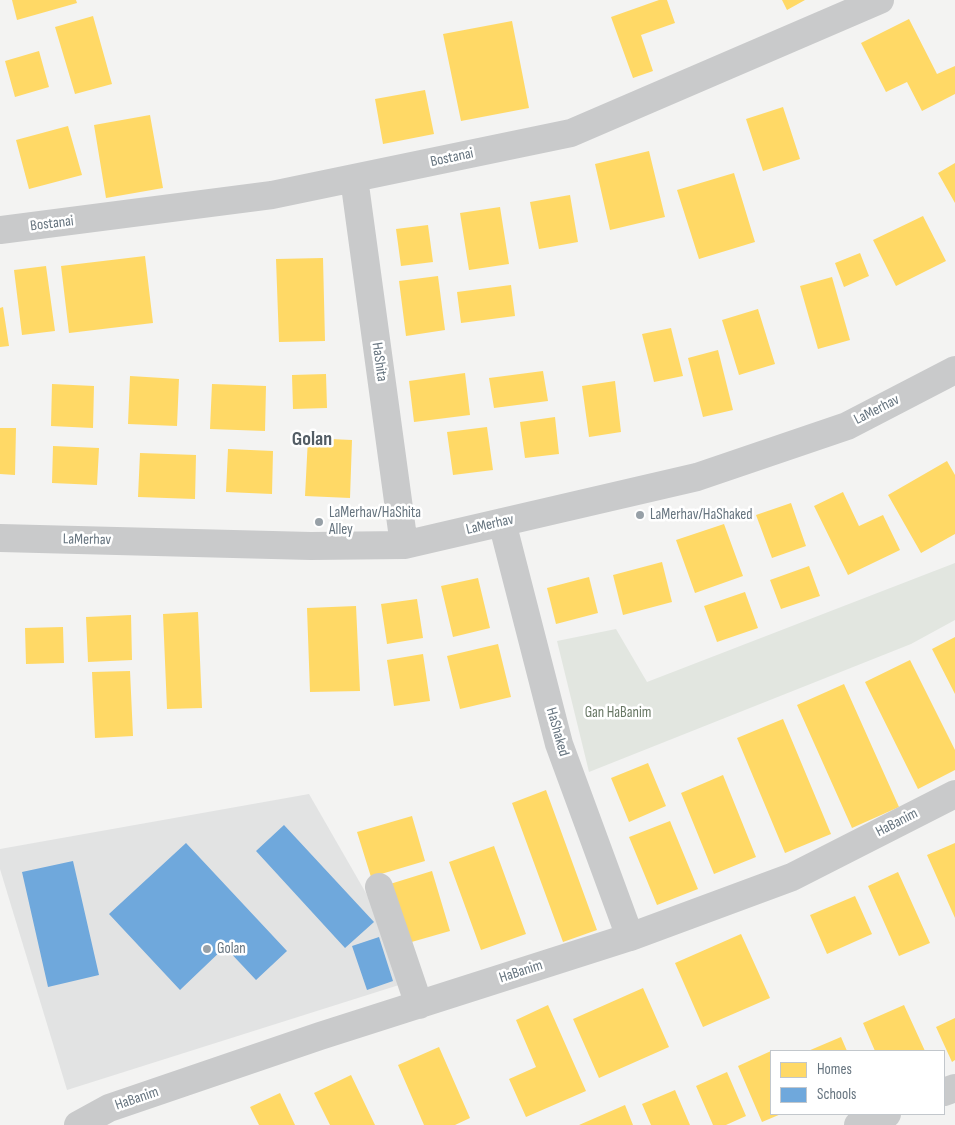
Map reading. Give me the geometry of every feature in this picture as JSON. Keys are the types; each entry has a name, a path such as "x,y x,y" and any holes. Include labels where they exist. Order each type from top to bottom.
{"street":[{"name":"Bostanai","path":"0,230 272,195 571,133 880,0"},
{"name":"HaShita","path":"354,178 404,545"},
{"name":"LaMerhav","path":"0,538 311,546 404,545 697,477 847,426 955,370"},
{"name":"HaShaked","path":"502,522 559,744 630,937"},
{"name":"HaBanim","path":"78,1125 109,1108 419,1004 630,937 792,877 955,794"},
{"path":"379,887 419,1004"},
{"path":"858,1125 884,1115"}],"shaded area":[{"name":"Golan","path":"309,794 378,914 399,985 67,1090 0,869 0,849"}],"green space":[{"name":"Gan HaBanim","path":"955,563 955,620 911,644 589,772 557,641 616,629 647,682"}],"building: Homes":[{"path":"12,0 76,0 77,3 17,20"},
{"path":"659,0 667,0 675,23 641,35 653,71 633,78 611,17"},
{"path":"782,0 805,0 787,10"},
{"path":"93,16 112,84 75,94 55,27"},
{"path":"909,19 937,74 955,66 955,94 922,111 907,82 886,92 861,43"},
{"path":"512,21 529,108 461,121 443,34"},
{"path":"39,51 49,87 15,97 5,61"},
{"path":"425,90 434,134 383,144 375,99"},
{"path":"783,107 800,159 763,171 746,119"},
{"path":"150,115 163,188 106,198 94,125"},
{"path":"68,126 82,175 29,189 16,140"},
{"path":"649,151 665,217 610,230 595,164"},
{"path":"955,163 955,203 938,173"},
{"path":"734,173 755,242 699,259 677,190"},
{"path":"570,195 578,242 539,249 530,202"},
{"path":"500,207 509,264 469,270 460,213"},
{"path":"923,216 946,261 896,286 873,240"},
{"path":"428,225 433,262 401,266 396,229"},
{"path":"860,253 869,276 844,287 835,263"},
{"path":"145,256 153,323 69,333 61,266"},
{"path":"323,258 325,341 279,342 276,259"},
{"path":"46,266 55,331 22,335 14,270"},
{"path":"438,276 445,330 406,336 399,281"},
{"path":"832,277 850,340 818,349 800,286"},
{"path":"511,285 515,316 461,323 457,292"},
{"path":"3,307 9,346 0,347 0,308"},
{"path":"758,309 775,364 739,375 722,320"},
{"path":"671,328 683,376 654,382 642,334"},
{"path":"718,350 733,410 703,417 688,358"},
{"path":"543,371 548,401 494,408 489,378"},
{"path":"465,373 470,415 414,422 409,381"},
{"path":"326,374 327,408 293,409 292,375"},
{"path":"130,376 179,379 177,426 128,424"},
{"path":"615,381 621,432 589,437 582,386"},
{"path":"52,384 94,386 93,428 51,426"},
{"path":"212,384 266,386 265,431 210,429"},
{"path":"555,417 559,454 525,458 520,422"},
{"path":"487,427 493,470 453,475 447,432"},
{"path":"0,428 16,428 15,475 0,474"},
{"path":"308,438 352,440 350,498 305,496"},
{"path":"53,446 99,448 97,485 52,483"},
{"path":"228,449 273,451 272,494 226,492"},
{"path":"140,453 196,455 195,499 138,497"},
{"path":"947,461 955,475 955,534 921,553 888,495"},
{"path":"843,492 859,526 883,515 900,550 848,575 814,506"},
{"path":"791,503 806,546 772,558 756,515"},
{"path":"724,524 743,576 695,593 676,540"},
{"path":"662,562 672,602 623,615 613,575"},
{"path":"809,566 820,596 781,609 770,580"},
{"path":"589,577 598,613 556,624 547,588"},
{"path":"478,578 490,628 453,637 441,586"},
{"path":"745,592 758,628 717,642 704,606"},
{"path":"417,599 423,638 387,644 381,604"},
{"path":"356,606 360,691 310,692 307,608"},
{"path":"198,612 202,708 167,709 163,614"},
{"path":"131,615 132,660 88,662 86,617"},
{"path":"63,627 64,663 26,664 25,628"},
{"path":"955,637 955,694 932,649"},
{"path":"498,644 511,697 460,709 447,656"},
{"path":"423,654 430,701 394,706 387,660"},
{"path":"910,660 955,750 955,770 918,789 865,682"},
{"path":"130,671 133,736 95,738 92,672"},
{"path":"844,684 899,807 852,828 797,705"},
{"path":"783,719 831,834 785,853 737,738"},
{"path":"648,763 666,806 629,822 611,778"},
{"path":"723,775 756,857 714,874 681,793"},
{"path":"546,790 597,930 563,942 512,803"},
{"path":"412,816 425,861 371,877 357,832"},
{"path":"670,821 698,889 657,905 629,837"},
{"path":"955,843 955,918 927,855"},
{"path":"494,846 526,934 481,950 449,862"},
{"path":"432,871 450,931 408,943 390,884"},
{"path":"898,872 930,943 899,956 868,886"},
{"path":"855,896 872,934 827,954 810,915"},
{"path":"741,934 770,998 703,1027 675,963"},
{"path":"643,988 669,1047 599,1078 573,1019"},
{"path":"548,1005 586,1091 526,1117 509,1079 536,1067 516,1020"},
{"path":"904,1005 925,1050 875,1050 863,1023"},
{"path":"955,1018 955,1060 952,1062 936,1027"},
{"path":"841,1037 847,1050 810,1050"},
{"path":"439,1047 470,1118 455,1125 424,1125 398,1065"},
{"path":"770,1051 770,1115 779,1115 762,1122 738,1066"},
{"path":"727,1072 746,1116 726,1125 713,1125 696,1086"},
{"path":"351,1075 375,1125 330,1125 314,1093"},
{"path":"675,1090 690,1125 651,1125 642,1104"},
{"path":"280,1093 295,1125 259,1125 250,1107"},
{"path":"625,1105 633,1125 579,1125"}],"building: Schools":[{"path":"284,825 374,922 345,948 256,851"},
{"path":"186,843 287,951 256,980 225,947 180,990 109,914"},
{"path":"73,861 99,975 48,987 22,872"},
{"path":"379,937 393,981 367,990 352,946"}],"place":[{"name":"LaMerhav/HaShaked","path":"640,515"},
{"name":"LaMerhav/HaShita Alley","path":"319,522"},
{"name":"Golan","path":"207,949"}],"district":[{"name":"Golan","path":"312,440"}]}
